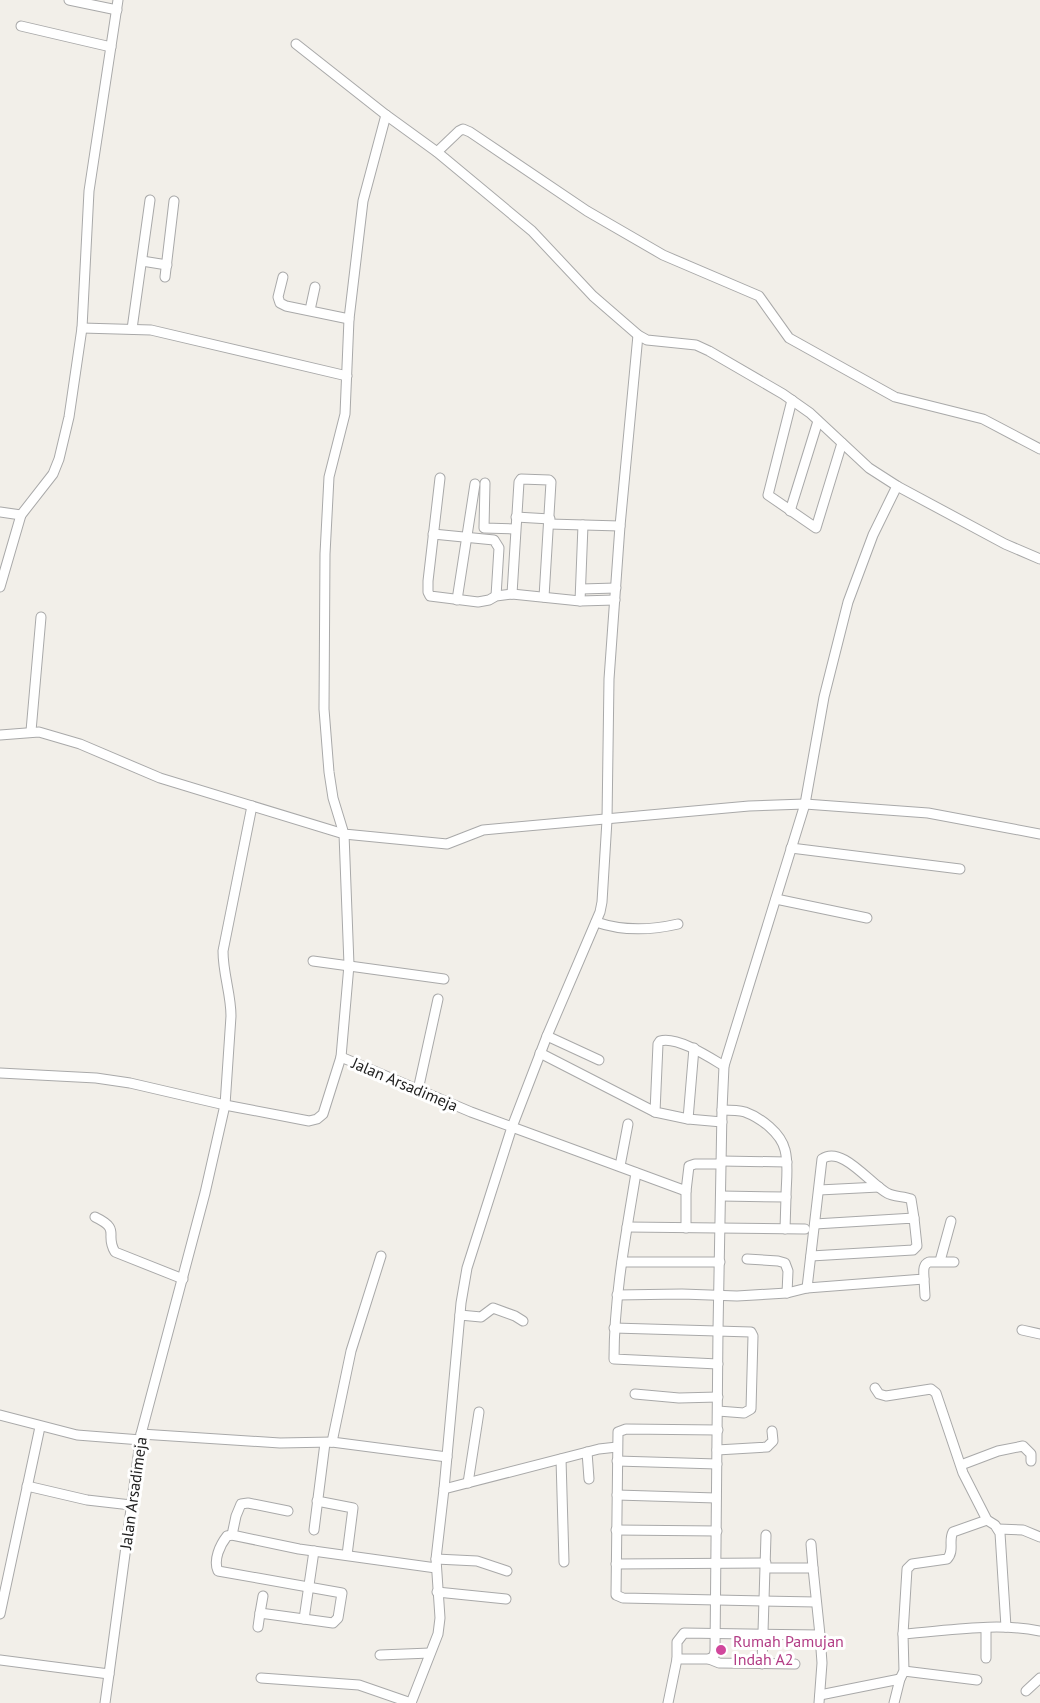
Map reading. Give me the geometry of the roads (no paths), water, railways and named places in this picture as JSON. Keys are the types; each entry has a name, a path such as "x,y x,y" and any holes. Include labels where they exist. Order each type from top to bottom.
{"street":[{"path":"69,0 117,10"},
{"path":"0,587 21,515 53,474 69,417 82,328 89,191 118,0"},
{"path":"21,26 111,47"},
{"path":"296,44 437,152 532,231 593,296 638,335 647,340 696,345 709,351 792,400 869,468 897,486 1005,544 1040,560"},
{"path":"342,1057 349,965 344,834 333,798 324,709 323,637 329,477 345,414 349,319 363,201 386,115"},
{"path":"437,152 459,131 463,129 470,132 587,211 653,249 759,296 789,338 894,397 984,420 1040,448"},
{"path":"132,329 150,200"},
{"path":"165,278 174,201"},
{"path":"142,261 167,265"},
{"path":"283,277 278,297 280,303 349,319"},
{"path":"310,310 315,287"},
{"path":"82,328 151,330 347,376"},
{"path":"261,1678 359,1685 411,1703 438,1634 440,1618 436,1563 460,1315 467,1268 512,1126 547,1036 596,922 602,902 607,820 609,679 620,526 638,335"},
{"path":"792,400 768,495 816,528 842,443"},
{"path":"790,512 818,421"},
{"path":"440,478 428,581 429,595 457,600 483,601 496,596 512,594 580,601 615,600"},
{"path":"512,594 520,480 549,480 551,482 544,597"},
{"path":"485,483 484,528 515,529"},
{"path":"457,600 475,484"},
{"path":"709,1659 714,1656 717,1600 718,1330 724,1066 805,804 824,697 848,602 873,535 897,486"},
{"path":"0,512 21,515"},
{"path":"516,517 583,525 620,526"},
{"path":"580,601 583,525"},
{"path":"434,534 494,540 498,545 496,596"},
{"path":"580,589 616,588"},
{"path":"31,731 41,617"},
{"path":"0,735 39,732 80,744 160,778 344,834 447,844 483,830 749,806 805,804 928,813 1040,834"},
{"path":"0,1073 96,1078 130,1083 225,1105 231,1003 223,967 223,951 252,806"},
{"path":"791,848 960,869"},
{"path":"776,899 867,918"},
{"path":"596,922 613,927 639,929 678,924"},
{"path":"313,961 444,979"},
{"path":"418,1090 438,999"},
{"path":"547,1036 599,1060"},
{"path":"656,1112 658,1044 663,1039 694,1048 724,1066"},
{"path":"688,1119 694,1048"},
{"path":"540,1053 656,1112 688,1119 722,1122"},
{"name":"Jalan Arsadimeja","path":"105,1703 141,1437 205,1193 225,1105 309,1121 317,1119 323,1114 342,1057 418,1090 686,1191"},
{"path":"722,1110 747,1113 762,1121 783,1142 787,1162 785,1229"},
{"path":"620,1166 628,1124"},
{"path":"807,1288 822,1159 833,1155 843,1159 888,1193 911,1199 917,1246 914,1250 811,1256"},
{"path":"686,1228 689,1166 787,1162"},
{"path":"636,1173 617,1295 614,1359 718,1364"},
{"path":"819,1190 879,1187"},
{"path":"721,1196 786,1197"},
{"path":"95,1217 111,1228 112,1249 115,1252 183,1279"},
{"path":"815,1224 914,1218"},
{"path":"940,1261 951,1221"},
{"path":"627,1227 805,1229"},
{"path":"314,1530 328,1443 351,1351 381,1256"},
{"path":"747,1260 785,1263 788,1267 787,1293"},
{"path":"622,1262 720,1262"},
{"path":"925,1296 924,1266 926,1263 954,1262"},
{"path":"617,1295 682,1293 720,1296 787,1293 807,1288 924,1279"},
{"path":"460,1315 481,1317 493,1308 523,1321"},
{"path":"614,1328 749,1331 753,1336 751,1409 744,1413 718,1411"},
{"path":"1022,1329 1040,1334"},
{"path":"875,1388 879,1394 886,1396 931,1389 935,1391 961,1465 987,1520 998,1529 1002,1545 1006,1628"},
{"path":"634,1394 679,1398 718,1397"},
{"path":"468,1483 479,1412"},
{"path":"0,1415 77,1435 328,1443 447,1456"},
{"path":"0,1614 40,1427"},
{"path":"718,1430 621,1430 617,1435 616,1593 620,1597 816,1602"},
{"path":"717,1450 767,1447 773,1440 772,1431"},
{"path":"961,1465 998,1451 1023,1446 1031,1454 1031,1461"},
{"path":"444,1489 587,1452 617,1448"},
{"path":"587,1452 589,1479"},
{"path":"561,1459 564,1562"},
{"path":"617,1461 717,1464"},
{"path":"27,1486 63,1495 131,1505"},
{"path":"617,1495 716,1498"},
{"path":"317,1501 353,1508 347,1555"},
{"path":"232,1535 241,1504 248,1503 288,1511"},
{"path":"894,1703 902,1675 907,1569 912,1564 947,1559 951,1550 953,1532 987,1520"},
{"path":"998,1529 1023,1530 1040,1537"},
{"path":"616,1530 717,1530"},
{"path":"260,1613 333,1623 338,1618 343,1595 340,1591 218,1571 216,1566 219,1549 225,1538 232,1535 347,1555 436,1563 477,1561 507,1571"},
{"path":"762,1664 766,1600 766,1536"},
{"path":"810,1544 822,1663 820,1699 902,1675 977,1680"},
{"path":"304,1618 314,1551"},
{"path":"616,1564 717,1563 813,1568"},
{"path":"437,1592 506,1599"},
{"path":"258,1628 263,1596"},
{"path":"903,1634 986,1628 1040,1631"},
{"path":"986,1628 986,1658"},
{"path":"668,1703 677,1659 676,1642 681,1635 689,1632 820,1635"},
{"path":"380,1654 430,1653"},
{"path":"677,1659 709,1659 716,1663 795,1664"},
{"path":"0,1660 109,1674"},
{"path":"1026,1691 1040,1678"}],"place":[{"name":"Rumah Pamujan Indah A2","path":"721,1650"}]}
